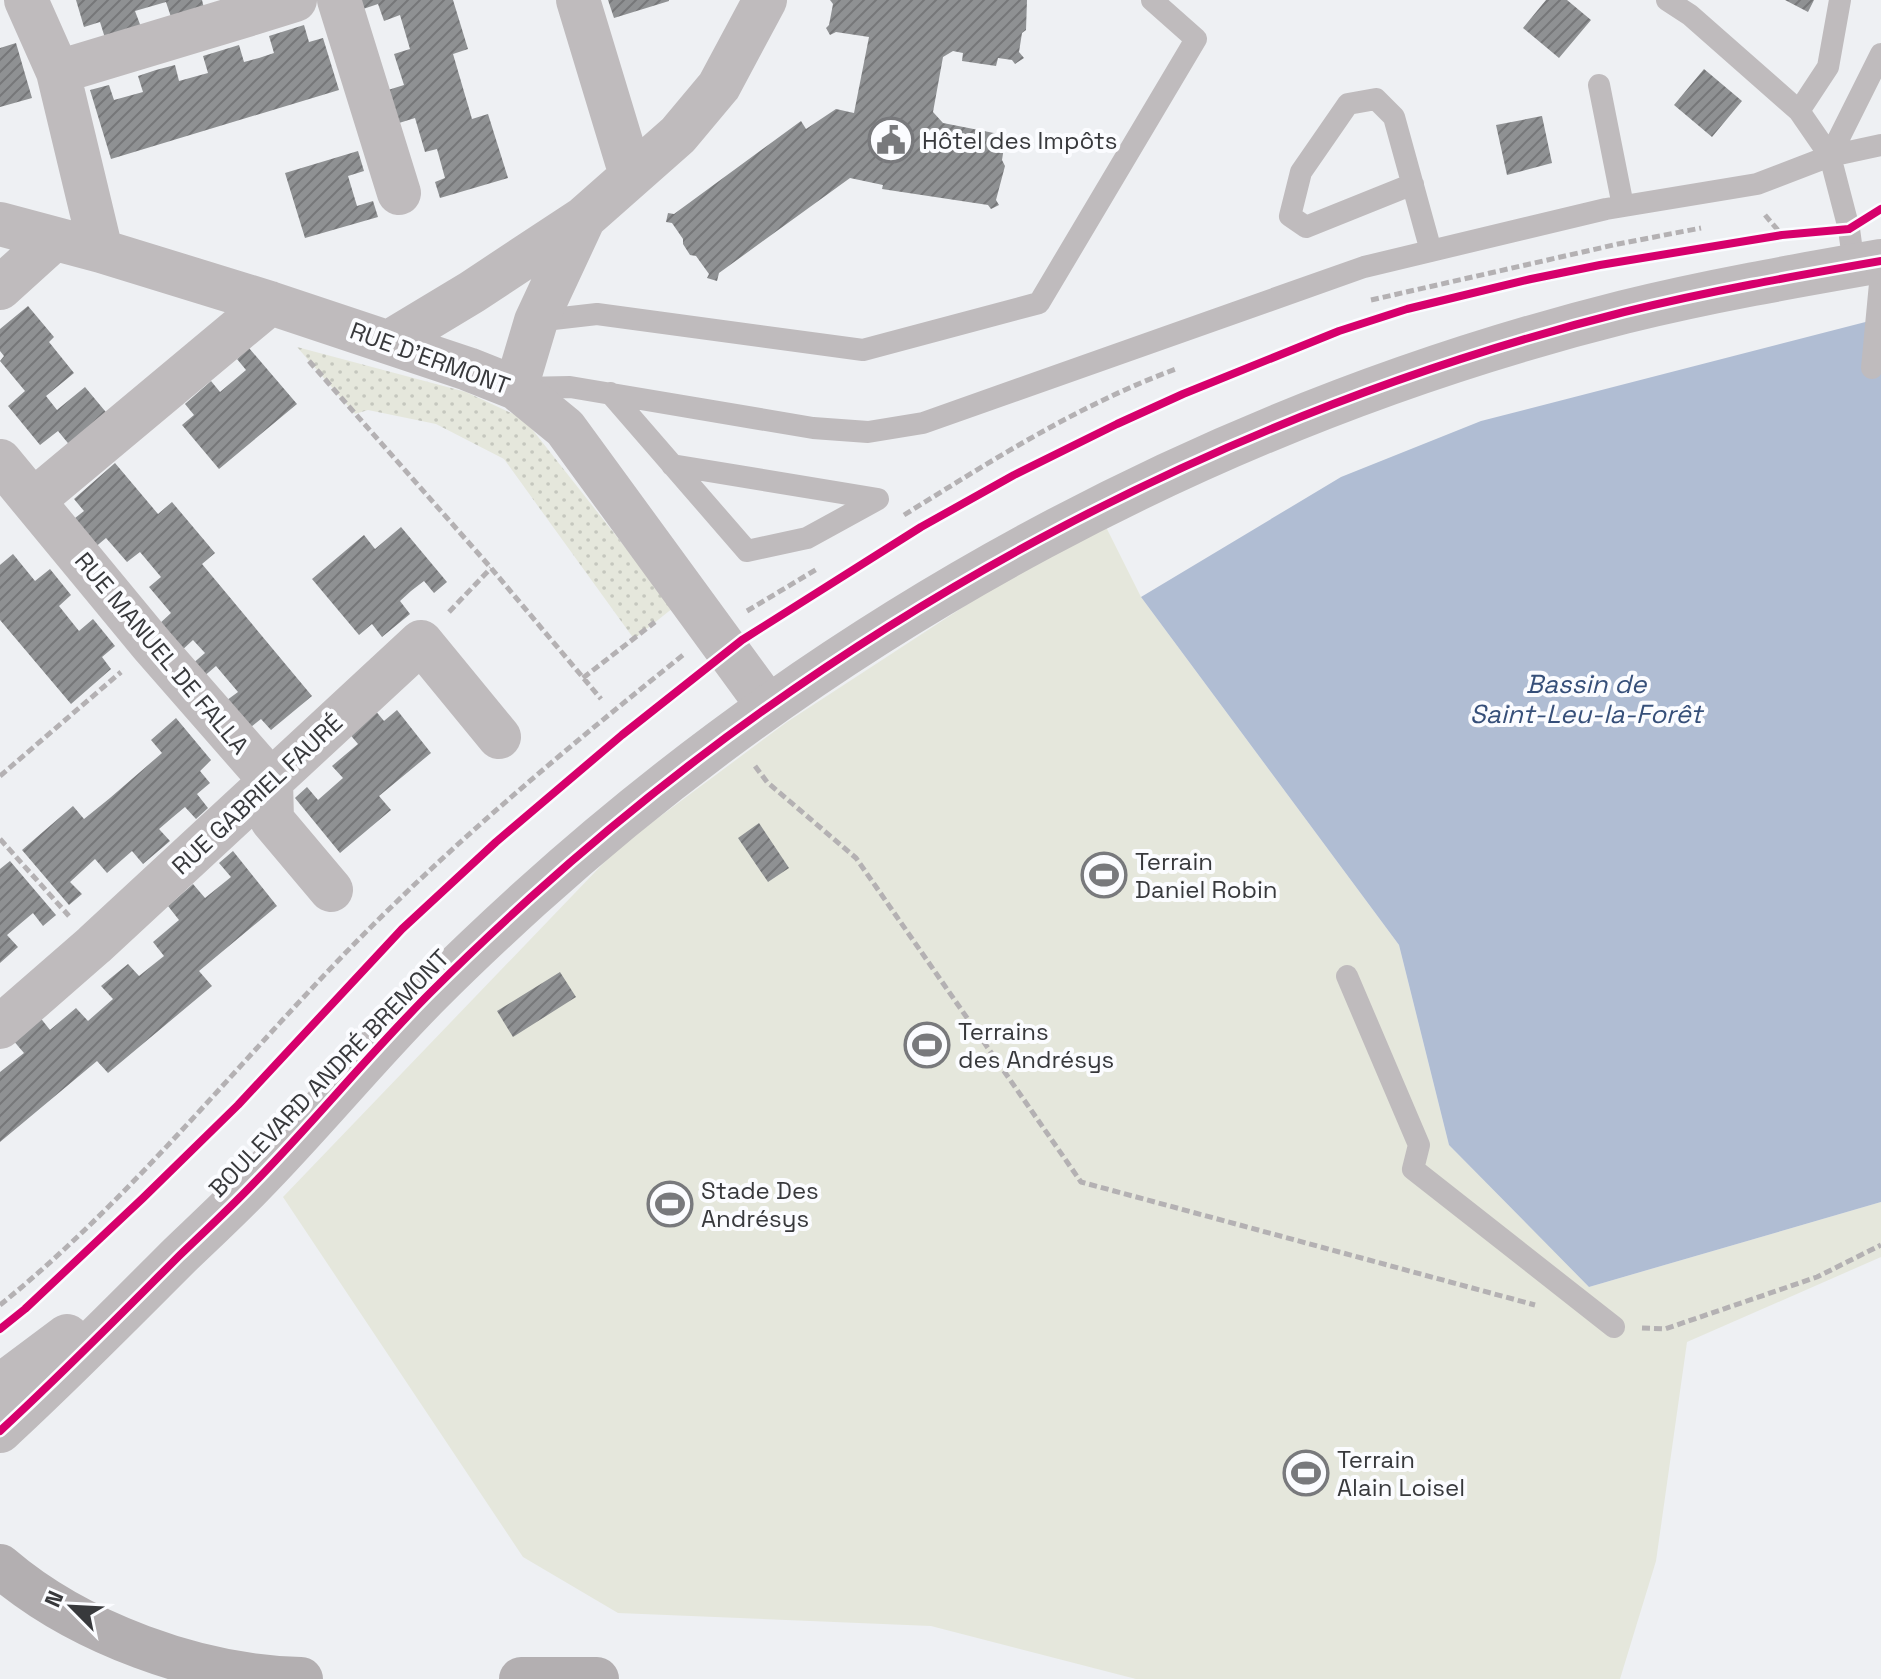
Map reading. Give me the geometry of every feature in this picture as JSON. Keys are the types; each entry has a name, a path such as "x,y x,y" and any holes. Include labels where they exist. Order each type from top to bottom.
{"highway":[{"path":"0,1566 57,1609 134,1643 239,1675 301,1679"},
{"path":"521,1679 597,1679"}],"street":[{"path":"26,0 58,72 101,251"},
{"path":"58,72 248,7 295,0"},
{"path":"339,0 399,193"},
{"path":"578,0 631,175"},
{"path":"389,342 584,218 678,135 719,86 765,0"},
{"path":"516,388 536,321 584,218"},
{"name":"RUE D'ERMONT","path":"0,224 101,251 270,303 516,388 565,428 768,706"},
{"path":"0,288 53,240"},
{"name":"BOULEVARD ANDRÉ BREMONT","path":"0,1431 250,1187 430,993 530,898 636,809 768,706 894,623 1036,540 1158,478 1293,419 1404,378 1570,327 1866,257"},
{"path":"468,369 472,292"},
{"path":"34,500 270,303"},
{"name":"RUE MANUEL DE FALLA","path":"0,461 152,645 271,781"},
{"path":"421,642 499,737"},
{"name":"RUE GABRIEL FAURÉ","path":"0,1027 94,945 421,642"},
{"path":"271,781 272,820 331,890"},
{"name":"BOULEVARD ANDRÉ BREMONT","path":"0,1386 185,1250"}],"lane":[{"path":"536,321 597,314 863,350 1039,303 1196,39 1152,0"},
{"path":"1667,0 1694,8 1799,111 1830,156 1866,257 1872,368"},
{"path":"1799,111 1828,67 1840,0"},
{"path":"1830,156 1881,54"},
{"path":"1599,85 1623,206"},
{"path":"1413,184 1306,227 1290,216 1301,172 1348,104 1376,99 1394,117 1413,184 1431,251"},
{"path":"516,388 570,387 813,428 868,432 923,423 1364,267 1623,206 1757,184 1830,156 1881,145"},
{"path":"610,393 672,465 747,551 807,538 878,499 672,465"},
{"path":"1347,976 1419,1145 1413,1169 1614,1327"}],"path":[{"path":"1753,218 1768,215 1782,235"},
{"path":"1365,302 1708,226"},
{"path":"1767,237 1782,235 1866,257"},
{"path":"306,358 491,568 601,699"},
{"path":"892,523 985,464 1131,386 1190,365"},
{"path":"583,678 700,614 825,564"},
{"path":"421,642 491,568"},
{"path":"0,1305 81,1232 149,1163 366,931 700,614"},
{"path":"0,776 152,645"},
{"path":"731,735 767,782 856,858 1081,1182 1538,1306"},
{"path":"0,839 94,945"},
{"path":"1614,1327 1665,1329 1817,1277 1881,1245"}],"shaded area":[{"path":"297,347 466,392 524,419 673,608 634,639 504,459 436,424 368,410 355,414"},
{"name":"Terrains des Andrésys","path":"1101,517 1141,597 1399,945 1449,1145 1589,1287 1881,1202 1881,1257 1687,1342 1656,1561 1620,1679 1136,1679 931,1626 618,1613 523,1557 283,1197 619,847 787,722"}],"water":[{"name":"Bassin de Saint-Leu-la-Forêt","path":"1881,318 1881,1202 1589,1287 1449,1145 1399,945 1141,597 1341,477 1481,421"}],"building":[{"path":"76,0 202,0 204,8 171,17 166,2 135,11 141,27 105,38 100,22 84,27"},
{"path":"360,0 453,0 468,49 453,54 472,119 488,114 508,178 440,198 435,182 445,178 437,149 425,152 415,118 399,123 388,90 404,85 394,54 410,49 400,15 384,21 378,4 363,9"},
{"path":"608,0 669,0 669,1 614,18"},
{"name":"Hôtel des Impôts","path":"830,0 1027,0 1026,30 1022,33 1019,52 1024,58 1015,64 1012,60 998,58 996,66 962,61 963,53 953,51 943,57 933,112 943,123 999,134 1004,131 1009,138 1005,141 1002,160 1005,166 996,200 999,205 991,209 988,205 882,189 883,185 850,178 719,273 717,281 707,278 709,274 696,256 690,255 672,223 666,222 668,213 674,214 801,121 806,129 836,109 854,113 869,37 836,32 830,35 826,28 833,4"},
{"path":"1546,0 1567,0 1591,20 1559,58 1523,28"},
{"path":"1785,0 1814,0 1808,12"},
{"path":"304,25 309,42 323,38 339,90 111,159 90,90 109,85 114,100 143,92 138,76 156,70 175,65 179,81 208,73 203,56 239,45 244,62 259,58 274,53 269,36"},
{"path":"16,43 32,98 0,107 0,48"},
{"path":"1704,69 1742,101 1712,137 1674,105"},
{"path":"1542,116 1552,163 1507,175 1496,125"},
{"path":"358,151 364,171 348,176 357,206 373,201 378,217 305,238 285,173"},
{"path":"28,306 54,337 49,342 74,373 46,396 57,410 85,387 110,417 72,448 58,431 40,445 8,406 25,391 0,361 4,356 0,351 0,329"},
{"path":"249,348 297,404 219,469 182,425 194,415 185,404 211,381 220,392 246,370 237,359"},
{"path":"115,463 158,514 172,502 215,553 202,564 312,696 271,730 261,719 247,730 223,703 238,692 216,666 202,678 191,665 205,653 193,640 180,652 158,625 171,613 149,587 161,577 140,552 127,562 106,538 93,549 70,522 84,511 74,499"},
{"path":"401,527 447,582 434,593 424,581 411,591 400,601 410,614 382,637 372,624 359,635 312,579 364,535 375,549"},
{"path":"13,554 35,581 50,569 71,595 59,606 79,631 93,619 115,646 102,657 111,669 71,704 0,620 0,565"},
{"path":"374,709 384,721 397,710 431,753 379,796 391,810 340,853 295,798 307,787 318,800 343,778 332,766 358,744 347,731"},
{"path":"176,718 211,760 200,771 210,783 197,794 208,808 196,819 185,807 159,829 170,841 143,864 132,851 107,873 95,859 70,882 82,894 69,905 22,850 73,806 84,819 110,798 162,753 151,740"},
{"path":"759,823 789,868 768,882 738,838"},
{"path":"233,851 277,906 199,971 212,986 108,1073 97,1061 0,1142 0,1072 24,1053 12,1039 39,1016 50,1030 76,1008 88,1021 113,999 101,986 128,964 139,976 164,956 153,942 179,920 168,906 193,884 205,898 231,877 219,863"},
{"path":"10,861 56,915 43,926 33,913 7,935 18,947 0,963 0,869"},
{"path":"560,972 576,997 513,1037 497,1011"}],"cycle path":[{"path":"0,1329 143,1198 238,1105 402,929 496,842 622,735 742,640 921,527 1014,475 1117,424 1339,331 1407,309 1600,265 1782,235 1849,229 1881,209"},
{"path":"0,1431 244,1193 408,1016 530,898 650,796 775,702 906,616 1041,538 1181,468 1326,407 1473,355 1624,312 1881,261"}],"place":[{"name":"Hôtel des Impôts","path":"891,140"},
{"name":"Terrain Daniel Robin","path":"1104,875"},
{"name":"Terrains des Andrésys","path":"927,1045"},
{"name":"Stade Des Andrésys","path":"670,1204"},
{"name":"Terrain Alain Loisel","path":"1306,1473"}]}
